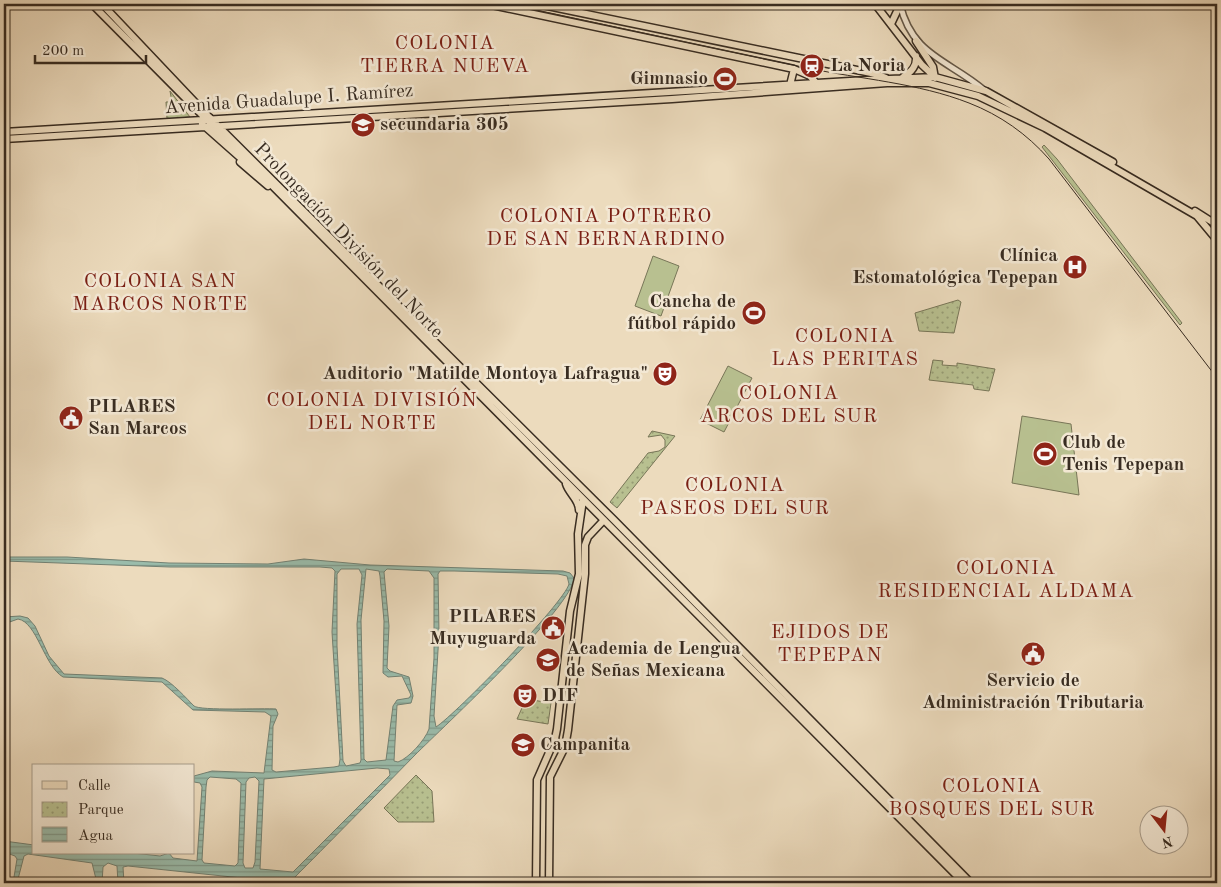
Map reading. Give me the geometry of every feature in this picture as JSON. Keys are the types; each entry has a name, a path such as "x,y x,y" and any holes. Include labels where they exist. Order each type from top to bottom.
{"main road":[{"name":"Prolongación División del Norte","path":"92,4 196,110 206,123"},
{"name":"Prolongación División del Norte","path":"102,4 206,123 230,135 534,446 566,483 583,500 607,518"},
{"path":"487,4 794,69 810,76 818,86"},
{"path":"538,4 876,74 887,79"},
{"path":"875,4 935,81 978,96 1045,128 1197,216 1217,240"},
{"path":"891,24 900,5"},
{"path":"916,41 933,67 935,81"},
{"path":"900,78 911,73 916,56"},
{"path":"790,85 794,69"},
{"name":"Avenida Guadalupe I. Ramírez","path":"4,132 206,123 233,124 672,99 900,78 935,81"},
{"name":"Avenida Guadalupe I. Ramírez","path":"4,139 206,123 790,85 818,86 935,81"},
{"path":"935,81 986,92 1069,136 1217,225"},
{"path":"206,123 270,183 273,182 307,216 316,222"},
{"path":"206,123 267,185 276,189"},
{"path":"230,135 233,124"},
{"name":"Prolongación División del Norte","path":"270,183 534,446 583,490 607,518"},
{"path":"566,483 568,492 579,504 580,516"},
{"path":"536,883 537,780 555,739 557,729 570,610 579,574 577,552 583,500"},
{"path":"549,883 550,776 565,747 568,730 585,574 585,545 588,537 607,518"},
{"path":"607,518 964,883"},
{"path":"607,518 971,883"}],"street":[{"path":"900,5 916,41 937,59 986,92"},
{"path":"583,490 583,500"}],"green space":[{"path":"170,91 190,117 167,119 166,102 172,102"},
{"path":"1044,145 1057,159 1182,323 1180,325 1042,147"},
{"path":"653,256 679,266 661,316 635,306"},
{"path":"958,300 961,302 954,333 919,331 915,313"},
{"path":"933,360 943,361 942,365 957,366 957,363 995,369 989,391 974,389 973,385 929,380"},
{"path":"728,366 752,378 724,432 700,420"},
{"name":"Club de Tenis Tepepan","path":"1022,416 1071,424 1079,495 1012,483"},
{"path":"652,431 675,436 617,508 610,502 648,453 659,451 665,447 665,440 661,435 648,437"},
{"path":"526,699 551,703 548,724 517,719"},
{"path":"416,775 432,791 434,822 398,822 384,808"}],"water":[{"path":"4,557 67,557 169,563 268,564 304,559 370,565 563,571 570,573 574,578 568,593 553,614 530,640 289,883 128,866 123,867 124,883 118,883 117,866 108,863 103,867 102,883 97,883 92,863 28,854 24,856 17,883 13,883 17,859 15,856 4,852 4,841 32,845 32,854 142,854 160,856 170,854 173,858 197,861 202,787 200,783 195,782 195,776 212,771 264,773 271,716 265,712 193,710 162,682 63,677 51,664 36,636 25,622 18,619 4,624 4,617 20,616 28,618 35,626 49,656 64,674 162,678 175,687 194,706 199,708 276,709 278,714 273,726 272,770 276,772 339,766 332,632 335,571 332,568 320,567 170,567 4,561","holes":["341,569 359,569 362,575 357,624 361,760 360,763 346,766 343,761 337,646 337,574","366,569 379,571 384,621 383,673 388,677 402,676 411,695 409,698 397,700 393,706 386,760 367,762 364,759 361,620","387,569 429,571 434,578 434,658 429,729 416,748 407,757 398,762 394,761 397,705 411,703 413,696 409,677 390,671 387,668 389,626 384,572","440,571 558,574 567,576 569,584 549,613 465,702 436,727 434,716 439,634 438,574","377,768 389,769 390,775 293,872 260,869 264,779","210,777 236,779 241,783 238,863 235,866 204,863 202,860 207,780","255,777 259,781 255,862 253,868 245,868 243,863 246,782 249,778"]}],"tram line":[{"path":"508,4 807,68 909,86 950,96 991,113 1022,133 1049,159 1217,378"}],"place":[{"name":"La Noria","path":"812,66"},
{"name":"Gimnasio","path":"725,79"},
{"name":"secundaria 305","path":"363,125"},
{"name":"Clínica Estomatológica Tepepan","path":"1075,267"},
{"name":"Cancha de fútbol rápido","path":"754,313"},
{"name":"Auditorio \"Matilde Montoya Lafragua\"","path":"665,374"},
{"name":"PILARES San Marcos","path":"71,418"},
{"name":"Club de Tenis Tepepan","path":"1045,454"},
{"name":"PILARES Muyuguarda","path":"553,628"},
{"name":"Servicio de Administración Tributaria","path":"1033,654"},
{"name":"Academia de Lengua de Señas Mexicana","path":"548,660"},
{"name":"DIF","path":"525,696"},
{"name":"Campanita","path":"523,745"}],"district":[{"name":"COLONIA TIERRA NUEVA","path":"445,56"},
{"name":"COLONIA POTRERO DE SAN BERNARDINO","path":"606,228"},
{"name":"COLONIA SAN MARCOS NORTE","path":"160,294"},
{"name":"COLONIA LAS PERITAS","path":"845,348"},
{"name":"COLONIA ARCOS DEL SUR","path":"789,406"},
{"name":"COLONIA DIVISIÓN DEL NORTE","path":"372,412"},
{"name":"COLONIA PASEOS DEL SUR","path":"735,498"},
{"name":"COLONIA RESIDENCIAL ALDAMA","path":"1006,580"},
{"name":"EJIDOS DE TEPEPAN","path":"830,644"},
{"name":"COLONIA BOSQUES DEL SUR","path":"992,798"}]}
